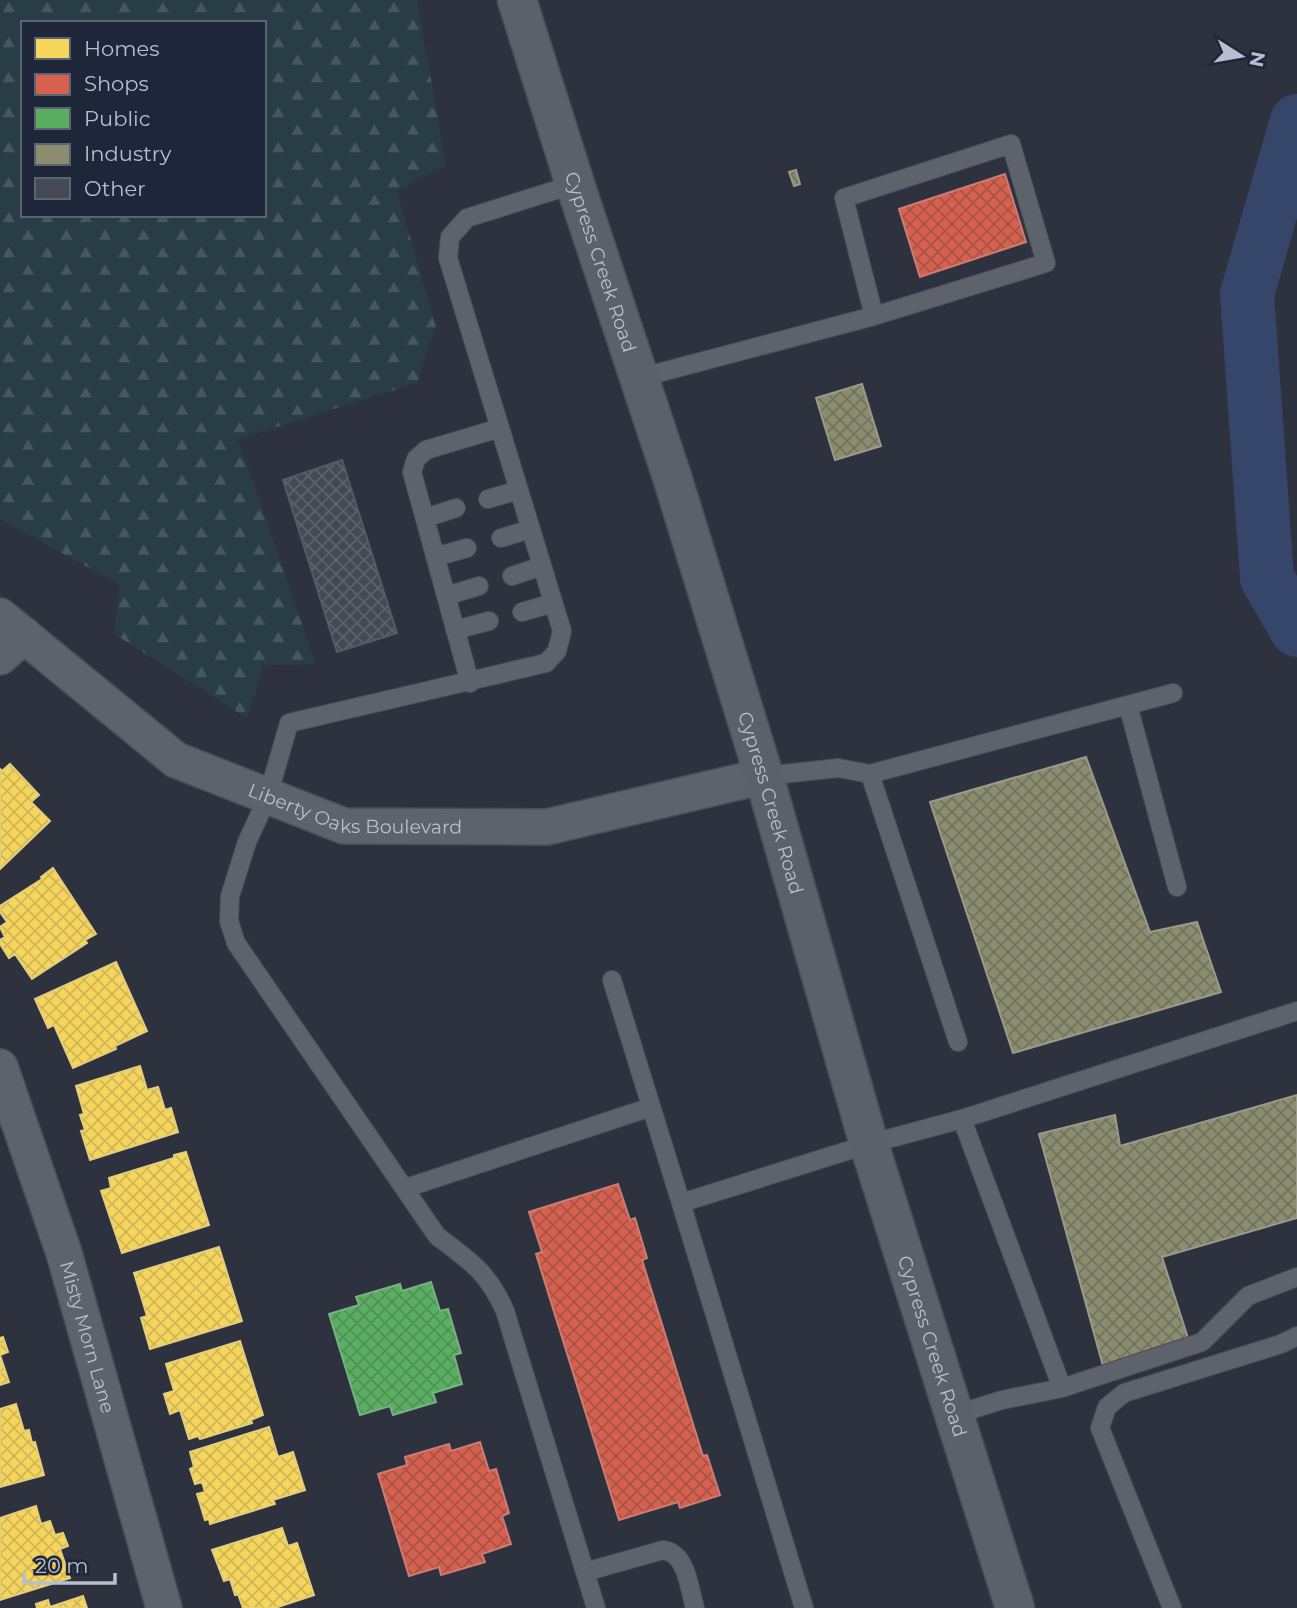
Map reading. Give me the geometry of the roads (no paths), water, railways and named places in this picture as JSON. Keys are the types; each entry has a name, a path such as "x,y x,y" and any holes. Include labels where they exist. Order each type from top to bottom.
{"main road":[{"name":"Cypress Creek Road","path":"517,0 673,480 764,776 869,1144 1016,1608"}],"street":[{"name":"Liberty Oaks Boulevard","path":"8,636 176,760 344,825 547,827 764,776"},
{"name":"Misty Morn Lane","path":"0,1067 64,1253 164,1608"}],"lane":[{"path":"639,378 874,316 1046,264 1011,144 844,198 874,316"},
{"path":"575,184 467,218 450,237 447,258 562,631 557,651 546,663 470,683 289,723 268,796 247,842 230,897 229,921 236,943 438,1236 479,1268 495,1287 505,1311 596,1608"},
{"path":"470,683 412,472 416,459 426,450 500,428"},
{"path":"488,499 519,490"},
{"path":"425,518 456,508"},
{"path":"501,538 531,528"},
{"path":"435,557 467,548"},
{"path":"512,576 542,566"},
{"path":"446,596 479,586"},
{"path":"522,612 554,603"},
{"path":"455,629 489,621"},
{"path":"764,776 838,768 870,774 1173,693"},
{"path":"1128,705 1177,887"},
{"path":"870,774 958,1042"},
{"path":"612,980 804,1608"},
{"path":"681,1203 869,1144 962,1119 1297,1011"},
{"path":"405,1188 651,1107"},
{"path":"962,1119 1062,1388"},
{"path":"954,1415 1002,1400 1062,1388 1202,1342 1248,1296 1297,1277"},
{"path":"1172,1608 1100,1428 1107,1407 1124,1393 1281,1344 1297,1336"},
{"path":"1117,1371 1124,1393"},
{"path":"585,1572 663,1550 670,1551 681,1559 695,1608"}],"waterway":[{"path":"1297,121 1247,294 1267,578 1297,630"}]}
